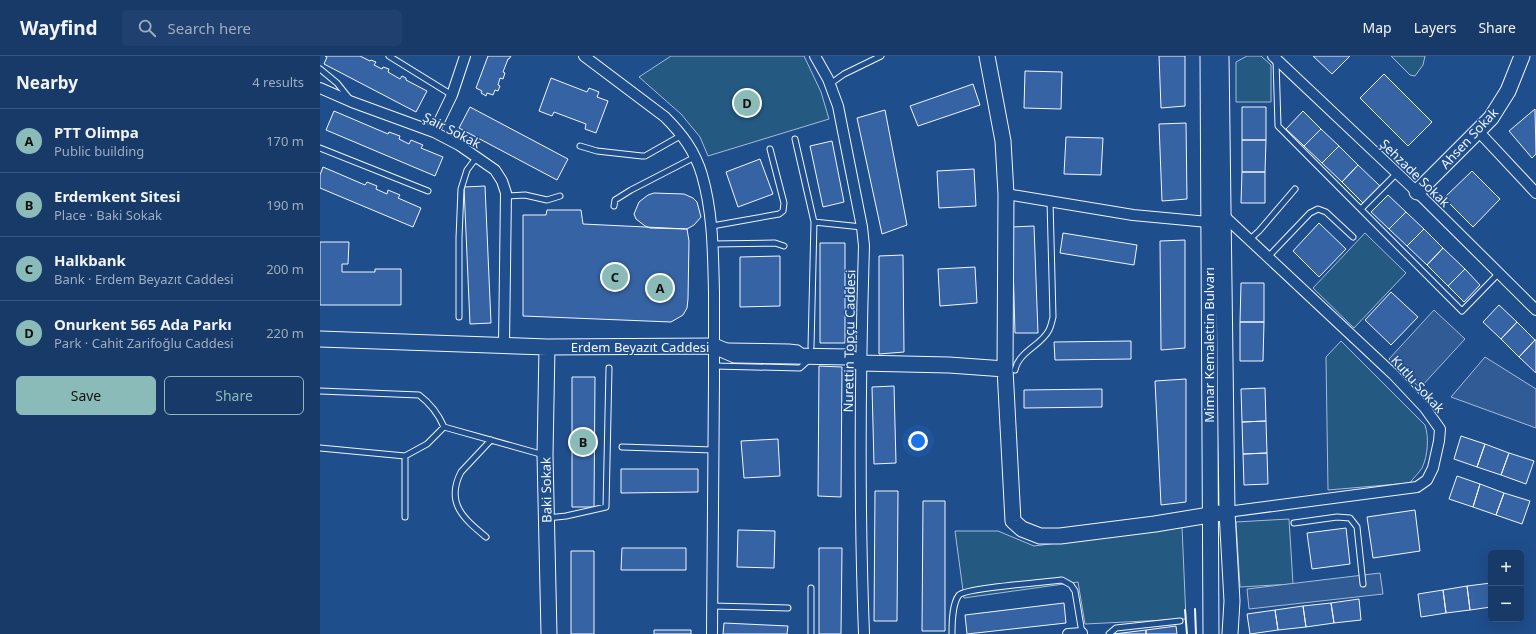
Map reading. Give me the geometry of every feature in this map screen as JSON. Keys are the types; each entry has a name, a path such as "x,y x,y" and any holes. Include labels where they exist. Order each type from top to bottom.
{"street":[{"path":"434,132 452,95 465,56"},
{"path":"584,56 664,117 682,135 695,157 702,174 710,210 713,244 714,346 712,634"},
{"name":"Nurettin Topçu Caddesi","path":"815,56 830,84 838,106 862,227 864,246 860,363 860,540 864,634"},
{"path":"987,56 1003,141 1006,194 1013,521 1022,529 1040,536 1060,536 1155,524 1227,512"},
{"name":"Mimar Kemalettin Bulvarı","path":"1208,56 1211,634"},
{"path":"1221,56 1227,512 1232,601 1230,634"},
{"name":"Ahsen Sokak","path":"1417,192 1479,132 1491,118 1508,91 1522,56"},
{"name":"Şehzade Sokak","path":"1275,57 1417,192 1536,310"},
{"name":"Şair Sokak","path":"320,88 352,102 434,132 459,145 495,170 502,181 506,196 504,344"},
{"path":"1479,132 1536,193"},
{"path":"1006,194 1133,215 1208,222"},
{"name":"Kutlu Sokak","path":"1223,215 1392,374 1425,408 1440,429 1433,468 1427,480 1417,487 1227,512"},
{"name":"Erdem Beyazıt Caddesi","path":"320,339 504,344 547,347 714,346 736,355 812,352 849,357 860,363 949,365 1010,370"},
{"name":"Baki Sokak","path":"547,347 545,456 549,634"},
{"path":"1068,634 1082,633"}],"lane":[{"path":"389,56 452,95"},
{"path":"830,84 844,74 881,56"},
{"path":"1275,57 1278,126 1462,311 1498,274"},
{"path":"320,69 337,83 352,102"},
{"path":"580,146 597,151 645,156 682,135"},
{"path":"714,366 800,368 812,352 814,222 795,139"},
{"path":"320,148 428,191"},
{"path":"712,226 779,214 783,211 784,203 770,149"},
{"path":"614,206 615,200 631,190 695,157"},
{"path":"459,317 458,238 461,189 467,170 473,162 479,158"},
{"path":"1361,209 1397,173"},
{"path":"1249,240 1259,231 1295,189"},
{"path":"506,196 525,195 547,200 560,196"},
{"path":"1010,370 1049,330 1053,317 1050,201"},
{"path":"1268,257 1310,213 1318,209 1326,212 1353,237"},
{"path":"814,222 862,227"},
{"path":"713,244 775,243 784,246"},
{"path":"546,518 566,516 606,507 609,368"},
{"path":"320,391 419,395 429,403 438,414 444,426 545,456"},
{"path":"320,448 405,456 428,444 444,426"},
{"path":"486,537 460,513 457,506 455,492 461,472 491,440"},
{"path":"622,448 713,450"},
{"path":"405,456 405,517"},
{"path":"1294,523 1337,517 1350,518 1357,527 1364,584"},
{"path":"952,634 953,614 958,597 961,594 976,590 1062,580 1071,585 1075,591 1082,633"},
{"path":"811,588 811,634"},
{"path":"712,606 788,608"},
{"path":"1109,634 1116,628 1180,621"}],"shaded area":[{"path":"671,56 804,56 821,92 829,119 708,156 700,137 681,114 639,77"},
{"path":"1247,56 1261,56 1271,65 1271,102 1236,102 1236,62"},
{"path":"1391,56 1425,56 1423,65 1415,76 1410,75"},
{"path":"1365,233 1406,273 1354,328 1313,288"},
{"path":"1434,310 1465,339 1420,388 1389,359"},
{"path":"1341,341 1425,425 1427,441 1426,458 1422,468 1410,483 1328,490 1326,357"},
{"path":"1485,357 1536,389 1536,428 1451,397"},
{"path":"1289,519 1293,584 1240,587 1236,522"},
{"path":"1182,527 1186,619 1085,624 1078,582 964,598 955,531 998,531 1034,546"},
{"path":"1380,573 1383,594 1249,609 1247,589"}],"building":[{"path":"325,56 360,56 376,62 374,65 382,69 383,67 389,69 388,72 400,79 402,76 406,78 406,80 427,91 416,112 324,64 327,57"},
{"path":"488,56 511,56 508,59 503,72 505,73 503,79 500,78 498,85 500,86 498,91 495,90 493,95 487,93 486,96 481,93 482,91 476,88"},
{"path":"1159,56 1185,56 1185,106 1161,108"},
{"path":"1313,56 1350,56 1332,74"},
{"path":"1025,71 1062,72 1061,109 1024,108"},
{"path":"1384,74 1432,122 1408,146 1360,98"},
{"path":"551,78 587,92 589,88 599,92 597,97 608,101 596,133 585,129 586,124 554,112 552,116 539,111"},
{"path":"973,84 980,105 918,126 910,106"},
{"path":"470,107 568,159 557,180 459,128"},
{"path":"1242,107 1266,107 1266,140 1242,140"},
{"path":"1535,109 1536,154 1532,158 1509,131"},
{"path":"885,110 907,225 882,234 857,118"},
{"path":"334,111 388,134 389,132 400,136 399,139 409,144 411,140 423,145 421,148 443,157 435,176 326,130"},
{"path":"1303,111 1321,129 1304,146 1286,129"},
{"path":"1186,123 1187,199 1162,201 1159,124"},
{"path":"1321,129 1339,146 1322,163 1304,146"},
{"path":"1066,137 1103,138 1101,175 1064,174"},
{"path":"1242,140 1266,140 1265,172 1242,172"},
{"path":"832,141 844,202 823,207 810,146"},
{"path":"1339,146 1358,165 1342,182 1322,163"},
{"path":"760,159 773,194 738,207 726,172"},
{"path":"1358,165 1380,186 1363,203 1342,182"},
{"path":"323,167 365,185 367,182 377,186 376,189 387,194 388,190 400,195 398,198 421,208 413,227 320,188 320,175"},
{"path":"974,169 976,206 939,208 937,171"},
{"path":"1472,171 1500,199 1473,227 1444,198"},
{"path":"1242,172 1265,172 1265,203 1241,203"},
{"path":"485,186 491,323 470,324 464,187"},
{"path":"654,193 684,194 693,198 697,202 701,217 694,225 687,229 650,228 645,226 636,219 634,214 639,202 648,195"},
{"path":"1388,195 1406,212 1389,229 1371,212"},
{"path":"547,210 581,210 583,224 687,229 689,241 688,299 687,308 683,315 671,322 523,316 523,215 546,215"},
{"path":"1406,212 1424,229 1407,246 1389,229"},
{"path":"1319,223 1346,249 1319,277 1293,251"},
{"path":"1034,226 1038,333 1015,333 1012,227"},
{"path":"1424,229 1443,248 1427,265 1407,246"},
{"path":"1063,233 1137,245 1134,265 1060,253"},
{"path":"1185,240 1185,348 1161,350 1160,241"},
{"path":"320,242 349,242 348,264 342,264 342,272 375,272 375,269 401,269 401,305 320,305"},
{"path":"820,243 845,243 845,343 820,343"},
{"path":"1443,248 1465,269 1448,286 1427,265"},
{"path":"903,255 904,352 879,354 879,256"},
{"path":"780,256 780,306 740,307 740,257"},
{"path":"975,267 977,303 940,306 938,269"},
{"path":"1465,269 1480,285 1464,302 1448,286"},
{"path":"1241,283 1264,283 1264,322 1240,322"},
{"path":"1391,292 1418,317 1391,345 1365,320"},
{"path":"1499,305 1517,322 1501,339 1483,322"},
{"path":"1240,322 1264,322 1263,361 1240,361"},
{"path":"1517,322 1535,340 1519,357 1501,339"},
{"path":"1536,340 1536,373 1519,357"},
{"path":"1131,341 1131,359 1055,360 1054,342"},
{"path":"819,366 842,367 841,497 818,496"},
{"path":"572,377 595,377 594,507 572,507"},
{"path":"1186,379 1186,502 1161,505 1155,381"},
{"path":"894,386 896,463 874,464 872,387"},
{"path":"1265,388 1266,421 1242,422 1241,389"},
{"path":"1102,389 1102,407 1024,408 1024,390"},
{"path":"1266,421 1267,453 1243,454 1242,422"},
{"path":"1461,436 1485,444 1477,467 1454,459"},
{"path":"778,439 780,476 744,478 741,441"},
{"path":"1485,444 1509,453 1501,475 1477,467"},
{"path":"1267,453 1268,484 1244,485 1243,454"},
{"path":"1509,453 1534,461 1526,484 1501,475"},
{"path":"621,469 698,469 698,492 621,493"},
{"path":"1457,476 1480,484 1473,507 1449,499"},
{"path":"1480,484 1504,493 1496,515 1473,507"},
{"path":"875,491 898,491 897,621 874,621"},
{"path":"1504,493 1530,501 1522,524 1496,515"},
{"path":"923,501 945,501 945,631 922,631"},
{"path":"1415,510 1420,551 1373,558 1367,517"},
{"path":"1346,528 1350,564 1312,569 1307,533"},
{"path":"738,530 775,531 774,568 737,567"},
{"path":"622,548 686,548 686,570 621,570"},
{"path":"819,548 842,548 841,634 819,634"},
{"path":"571,551 594,551 594,634 571,634"},
{"path":"1488,583 1488,607 1470,610 1467,586"},
{"path":"1467,586 1470,610 1446,613 1443,590"},
{"path":"1443,590 1446,613 1421,617 1418,594"},
{"path":"1359,599 1361,620 1334,623 1331,603"},
{"path":"1064,603 1066,623 967,634 965,615"},
{"path":"1331,603 1334,623 1306,627 1303,606"},
{"path":"1303,606 1306,627 1278,630 1275,610"},
{"path":"1275,610 1278,630 1250,634 1247,614"},
{"path":"724,623 788,626 787,634 723,634"},
{"path":"1176,626 1177,634 1146,634 1146,630"},
{"path":"654,630 691,630 691,634 654,634"},
{"path":"1146,630 1146,634 1114,634"}],"wall":[{"path":"1195,609 1196,634"},
{"path":"1185,610 1187,634"}],"place":[{"name":"Onurkent 565 Ada Parkı","path":"747,103"},
{"name":"Halkbank","path":"615,277"},
{"name":"PTT Olimpa","path":"660,288"},
{"name":"Erdemkent Sitesi","path":"583,442"}]}
